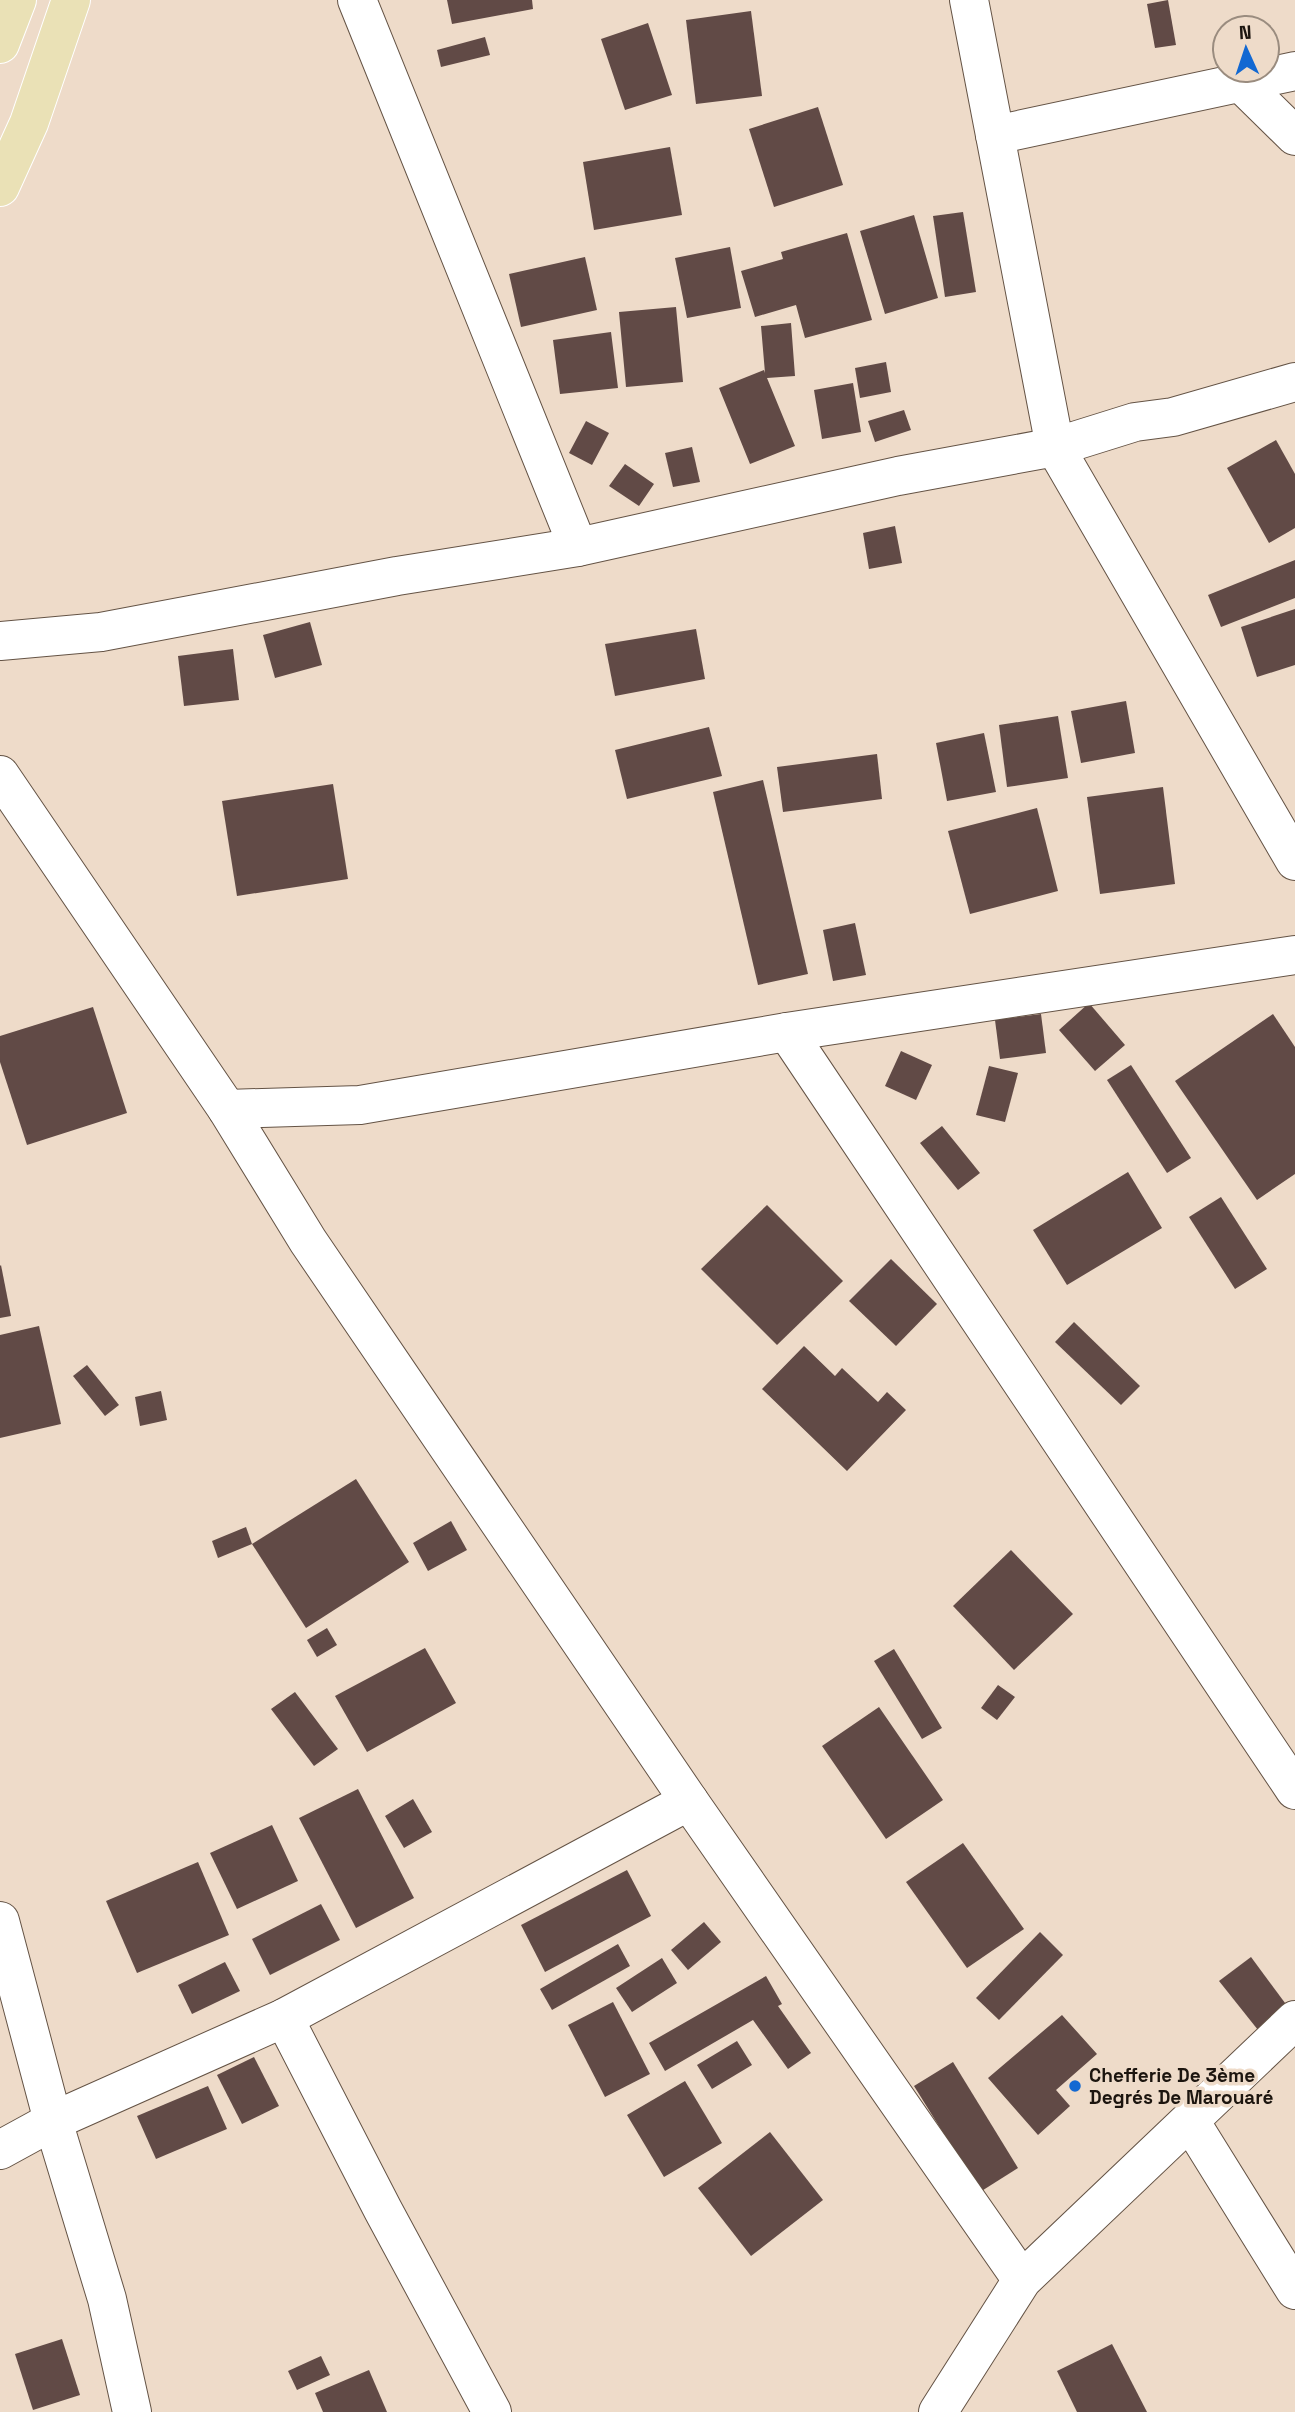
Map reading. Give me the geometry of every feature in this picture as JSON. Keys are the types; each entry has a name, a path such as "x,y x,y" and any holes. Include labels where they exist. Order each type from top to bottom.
{"main road":[{"path":"0,44 17,0"},
{"path":"0,187 29,123 71,0"}],"street":[{"path":"357,0 578,547"},
{"path":"969,0 1055,447 1295,861"},
{"path":"995,135 1236,84"},
{"path":"1242,84 1295,136"},
{"path":"0,640 101,632 397,576 578,547 898,476 1055,447 1135,422 1173,417 1295,382"},
{"path":"0,775 227,1109 308,1241 689,1801 1022,2280"},
{"path":"227,1109 360,1105 787,1031 1295,955"},
{"path":"787,1031 1295,1790"},
{"path":"0,2150 53,2121 284,2018 689,1801"},
{"path":"0,1921 53,2121 107,2299 132,2412"},
{"path":"284,2018 492,2412"},
{"path":"938,2412 1022,2280 1295,2020"},
{"path":"1190,2120 1295,2290"}],"building":[{"path":"447,0 532,0 533,9 452,24"},
{"path":"1168,0 1176,45 1155,48 1147,4"},
{"path":"751,11 762,96 696,104 686,20"},
{"path":"648,23 672,95 625,110 601,39"},
{"path":"485,37 490,55 441,67 437,50"},
{"path":"818,107 843,185 774,207 749,129"},
{"path":"670,147 682,215 594,230 583,162"},
{"path":"963,212 976,292 945,297 933,216"},
{"path":"914,215 938,298 885,314 860,231"},
{"path":"847,233 872,320 805,338 796,305 755,317 741,271 783,259 781,252"},
{"path":"730,247 741,308 687,318 675,258"},
{"path":"585,257 597,310 521,327 509,274"},
{"path":"676,307 683,382 626,387 619,312"},
{"path":"791,323 795,376 767,378 795,446 750,464 719,388 764,370 765,373 761,326"},
{"path":"611,332 618,388 560,394 553,340"},
{"path":"886,362 891,392 860,398 855,368"},
{"path":"853,383 861,432 822,439 814,390"},
{"path":"904,410 911,430 875,442 868,421"},
{"path":"586,421 609,433 592,465 569,453"},
{"path":"1276,440 1295,474 1295,528 1269,543 1227,468"},
{"path":"692,447 700,482 673,487 665,453"},
{"path":"625,464 654,484 639,506 609,486"},
{"path":"895,526 902,563 869,569 863,533"},
{"path":"1295,560 1295,598 1221,627 1208,595"},
{"path":"1295,609 1295,665 1257,677 1241,627"},
{"path":"310,622 322,665 275,678 263,635"},
{"path":"696,629 705,679 615,696 605,644"},
{"path":"233,649 239,700 184,706 178,656"},
{"path":"1126,701 1135,753 1081,763 1071,711"},
{"path":"1058,716 1068,778 1007,787 999,725"},
{"path":"709,727 722,776 627,799 615,750"},
{"path":"984,733 996,792 947,801 936,743"},
{"path":"877,754 882,799 783,812 777,767"},
{"path":"763,780 808,974 758,985 713,792"},
{"path":"333,784 348,879 237,896 222,801"},
{"path":"1163,787 1175,884 1100,894 1087,797"},
{"path":"1037,808 1058,891 970,914 948,831"},
{"path":"855,923 866,975 833,981 823,930"},
{"path":"1089,1003 1125,1045 1095,1071 1059,1030"},
{"path":"93,1007 127,1113 27,1145 0,1062 0,1036"},
{"path":"1041,1014 1046,1053 1000,1059 995,1020"},
{"path":"1273,1014 1295,1047 1295,1174 1257,1200 1175,1081"},
{"path":"901,1051 932,1065 916,1100 885,1086"},
{"path":"1131,1065 1191,1158 1167,1173 1107,1080"},
{"path":"989,1066 1018,1073 1005,1122 976,1115"},
{"path":"942,1126 980,1173 958,1190 920,1143"},
{"path":"1128,1172 1162,1228 1067,1285 1033,1230"},
{"path":"1221,1197 1267,1269 1235,1289 1189,1217"},
{"path":"767,1205 843,1281 777,1345 701,1269"},
{"path":"891,1259 937,1304 896,1346 849,1301"},
{"path":"0,1266 11,1316 0,1318"},
{"path":"1074,1322 1140,1386 1121,1405 1055,1342"},
{"path":"39,1326 61,1424 0,1438 0,1335"},
{"path":"804,1346 835,1376 842,1368 878,1402 887,1392 906,1410 847,1471 762,1389"},
{"path":"87,1365 119,1405 105,1416 73,1376"},
{"path":"161,1391 167,1420 140,1426 135,1397"},
{"path":"356,1479 409,1562 306,1628 252,1544"},
{"path":"451,1521 467,1550 428,1571 413,1543"},
{"path":"246,1527 252,1544 218,1558 212,1541"},
{"path":"1011,1550 1073,1614 1014,1670 953,1606"},
{"path":"327,1628 337,1645 317,1657 307,1640"},
{"path":"425,1648 456,1703 367,1752 335,1696"},
{"path":"894,1649 942,1728 922,1739 874,1661"},
{"path":"998,1685 1015,1697 997,1720 981,1708"},
{"path":"295,1692 338,1749 314,1766 271,1709"},
{"path":"879,1707 943,1800 886,1839 822,1746"},
{"path":"358,1789 414,1898 356,1928 299,1818"},
{"path":"413,1799 432,1832 404,1848 385,1816"},
{"path":"272,1825 298,1881 237,1909 210,1853"},
{"path":"963,1843 1024,1929 967,1968 906,1882"},
{"path":"198,1862 229,1935 137,1973 106,1901"},
{"path":"627,1870 651,1916 545,1972 521,1925"},
{"path":"321,1904 340,1940 270,1975 252,1939"},
{"path":"704,1922 721,1942 688,1970 671,1950"},
{"path":"1040,1932 1063,1955 999,2020 976,1998"},
{"path":"618,1944 630,1966 552,2010 540,1989"},
{"path":"1251,1957 1288,2007 1258,2030 1219,1981"},
{"path":"662,1958 677,1983 632,2012 616,1988"},
{"path":"225,1962 240,1991 192,2014 178,1985"},
{"path":"766,1976 782,2004 778,2006 811,2053 788,2069 753,2020 665,2071 649,2043"},
{"path":"613,2002 650,2074 605,2097 568,2025"},
{"path":"1062,2015 1097,2054 1056,2090 1070,2106 1038,2135 988,2078"},
{"path":"737,2041 752,2065 712,2089 697,2065"},
{"path":"254,2057 279,2106 242,2124 217,2075"},
{"path":"953,2062 1018,2168 980,2192 914,2086"},
{"path":"685,2081 722,2143 664,2177 627,2115"},
{"path":"208,2086 227,2129 156,2159 137,2116"},
{"path":"770,2132 823,2200 751,2256 698,2188"},
{"path":"62,2339 80,2395 33,2410 15,2354"},
{"path":"1112,2344 1147,2412 1077,2412 1057,2371"},
{"path":"321,2356 330,2375 297,2390 288,2371"},
{"path":"369,2370 387,2412 323,2412 315,2393"}],"place":[{"name":"Chefferie De 3ème Degrés De Marouaré","path":"1075,2086"}]}
